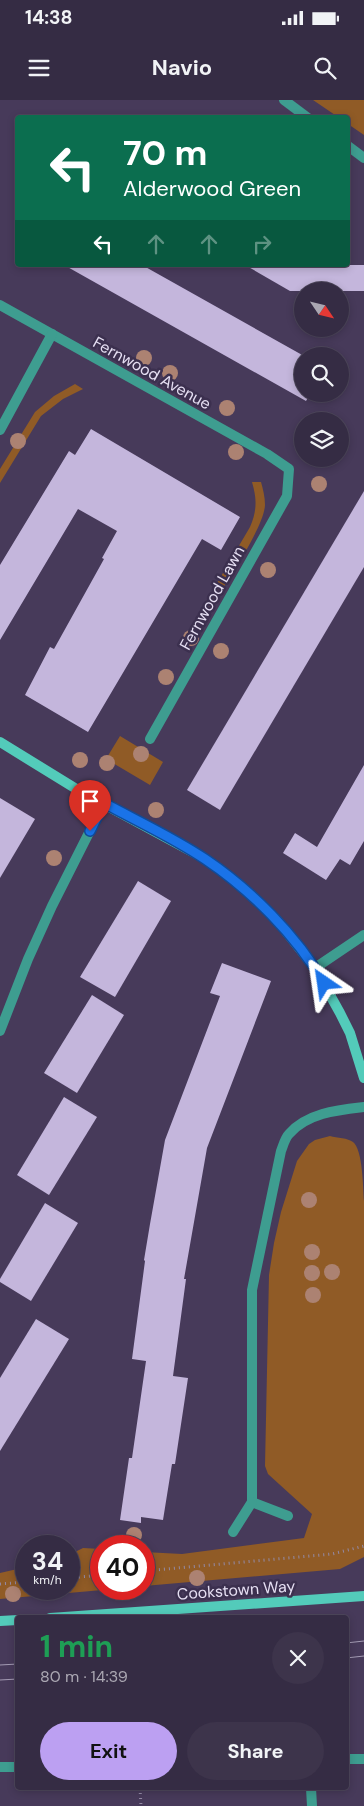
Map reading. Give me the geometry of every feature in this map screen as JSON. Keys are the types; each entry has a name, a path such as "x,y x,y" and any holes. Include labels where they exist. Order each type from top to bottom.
{"street":[{"path":"284,100 304,115"},
{"path":"350,148 364,158"},
{"name":"Fernwood Avenue","path":"0,305 267,454 289,469"},
{"path":"0,430 52,334"},
{"name":"Fernwood Lawn","path":"150,739 288,496 289,469"},
{"path":"0,742 78,790 204,858 240,885 276,919 315,968 350,1033 364,1078"},
{"path":"0,1031 28,959 52,906 104,803"},
{"path":"315,968 364,935"},
{"path":"233,1532 252,1502 252,1290 281,1151 288,1135 305,1120 342,1110 364,1107"},
{"path":"252,1502 288,1516"},
{"name":"Cookstown Way","path":"93,1615 364,1596"},
{"path":"0,1621 15,1620"},
{"path":"349,1759 364,1759"},
{"path":"0,1767 15,1767"},
{"path":"312,1790 312,1806"}],"path":[{"path":"155,1570 332,1554 364,1546"},
{"path":"0,1584 15,1583"},
{"path":"140,1790 141,1806"}],"shaded area":[{"path":"313,100 364,100 364,135 350,125 350,115 335,115"},
{"path":"75,384 83,389 63,399 41,416 0,483 0,469 35,412 54,396"},
{"path":"252,482 261,482 264,493 265,505 258,528 211,608 203,607 250,527 255,505"},
{"path":"120,736 163,762 150,785 106,759"},
{"path":"330,1136 353,1142 361,1161 364,1201 364,1557 340,1569 155,1585 155,1553 182,1554 304,1538 312,1514 268,1474 265,1466 269,1275 281,1212 297,1161 309,1144 315,1140"},
{"path":"90,1548 90,1591 80,1592 80,1550"},
{"path":"15,1570 15,1598 0,1599 0,1573"}],"building":[{"path":"350,265 364,265 364,291 349,291 349,282 294,282 294,291 290,291 248,267 350,267"},
{"path":"68,267 146,267 294,350 294,394"},
{"path":"91,429 240,517 221,550 202,539 88,732 25,695 50,647 54,649 104,559 102,558 117,531 78,509 0,640 0,565 69,451 75,455"},
{"path":"364,491 364,567 220,810 187,790"},
{"path":"364,765 364,841 350,865 340,859 326,880 283,853 295,833 317,847"},
{"path":"0,798 35,819 0,878"},
{"path":"138,881 171,901 115,997 80,977"},
{"path":"222,963 271,981 207,1148 184,1279 186,1279 173,1376 188,1378 175,1464 172,1464 163,1520 141,1517 141,1523 120,1520 129,1458 132,1458 146,1361 132,1359 144,1260 165,1140 220,996 210,993"},
{"path":"92,995 124,1015 77,1093 44,1073"},
{"path":"64,1097 97,1117 49,1195 17,1175"},
{"path":"45,1203 78,1223 31,1301 0,1282 0,1279"},
{"path":"36,1319 69,1339 0,1451 0,1378"}],"tram line":[{"path":"349,1643 364,1641"},
{"path":"349,1658 364,1656"},
{"path":"0,1665 15,1664"},
{"path":"0,1680 15,1679"}],"route":[{"path":"90,831 104,803 204,858 240,885 276,919 315,968 324,983"}]}
